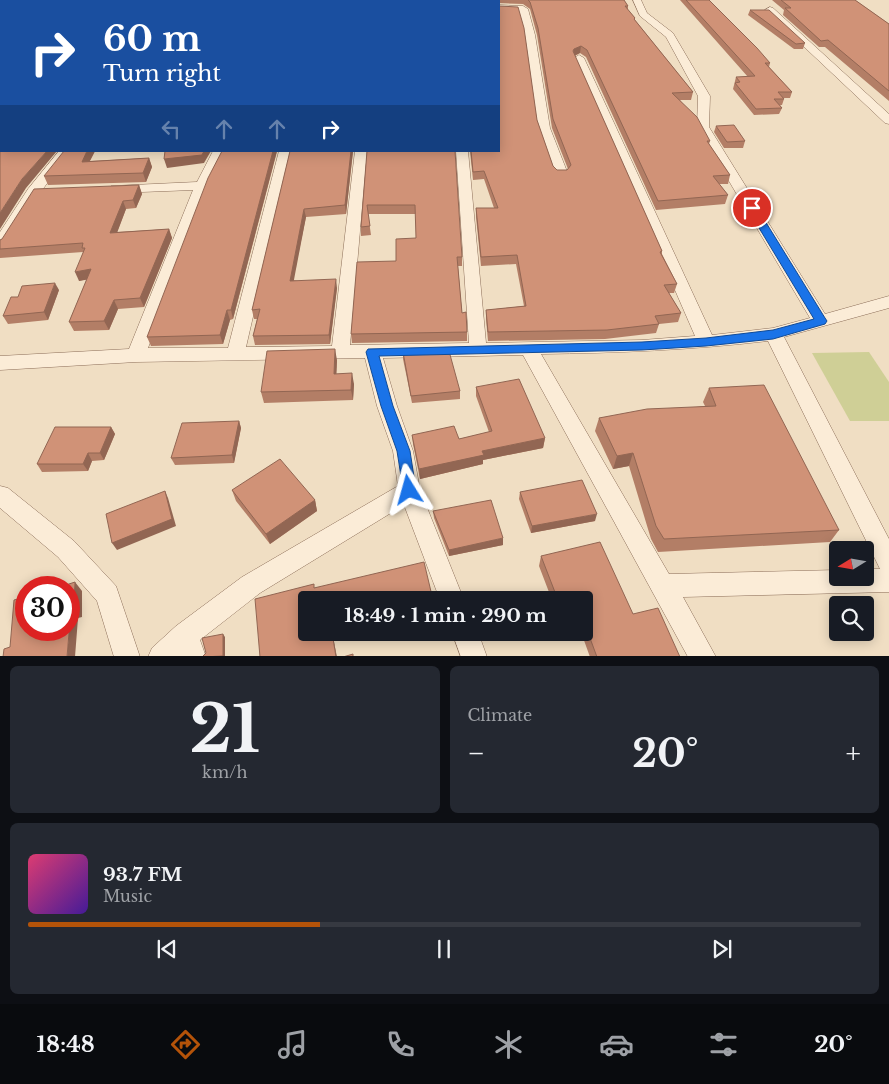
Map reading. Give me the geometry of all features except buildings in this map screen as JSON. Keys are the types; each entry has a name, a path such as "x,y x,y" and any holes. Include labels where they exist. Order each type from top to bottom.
{"street":[{"path":"637,0 643,14 670,35 704,96 702,127 821,321"},
{"path":"500,8 523,9 530,35 544,128 561,174"},
{"path":"770,10 889,120"},
{"path":"580,58 706,342"},
{"path":"0,244 33,192 65,152"},
{"path":"136,355 202,186 219,152"},
{"path":"235,354 284,152"},
{"path":"340,352 361,152"},
{"path":"462,152 478,349"},
{"path":"103,190 202,186"},
{"path":"33,192 53,192"},
{"path":"0,363 136,355 529,349 706,342 773,334 889,302"},
{"path":"773,334 889,562"},
{"path":"529,349 703,656"},
{"path":"372,352 387,406 403,451 409,490 448,591"},
{"path":"161,656 189,646 251,585 409,490"},
{"path":"0,495 66,549 107,594 127,656"},
{"path":"664,586 889,580"},
{"path":"468,641 474,656"}],"green space":[{"path":"869,352 889,382 889,421 850,421 812,353"}],"route":[{"path":"409,490 403,451 387,406 372,352 642,346 706,342 773,334 821,321 752,208"}]}
